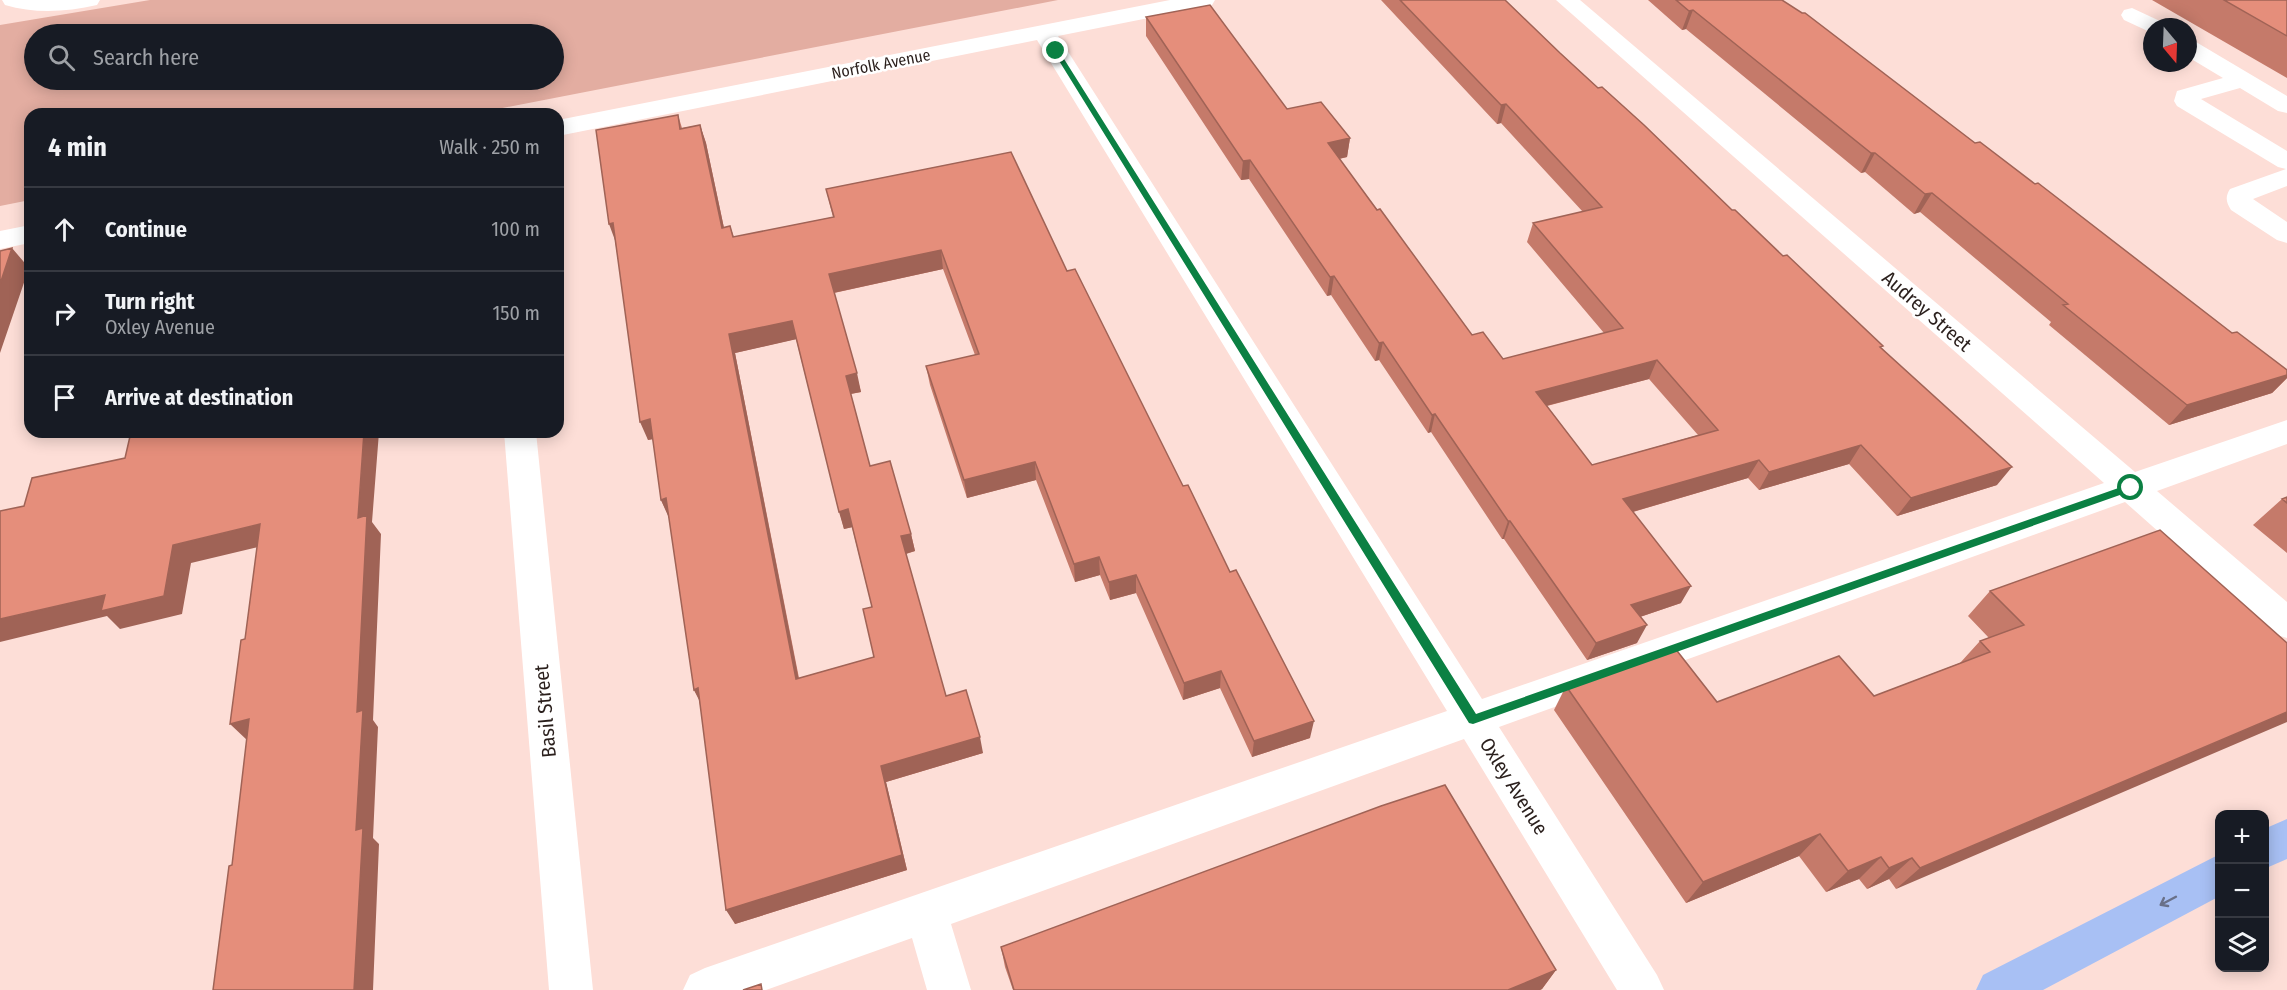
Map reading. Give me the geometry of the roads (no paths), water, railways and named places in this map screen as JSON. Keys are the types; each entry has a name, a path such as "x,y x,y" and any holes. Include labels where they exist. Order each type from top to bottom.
{"highway":[{"path":"2269,848 2287,838"},
{"path":"1998,990 2215,877"}],"street":[{"path":"13,0 26,5 44,6 89,0"},
{"name":"Norfolk Avenue","path":"564,127 1204,0"},
{"name":"Audrey Street","path":"1567,0 2287,623"},
{"path":"2132,15 2143,21"},
{"name":"Oxley Avenue","path":"1044,32 1642,990"},
{"path":"2197,52 2287,106"},
{"path":"2244,80 2186,96 2186,101 2287,162"},
{"path":"2287,177 2239,195 2240,204 2287,234"},
{"path":"0,240 24,235"},
{"path":"705,990 2287,432"},
{"name":"Basil Street","path":"521,438 571,990"},
{"path":"926,912 949,990"}]}
